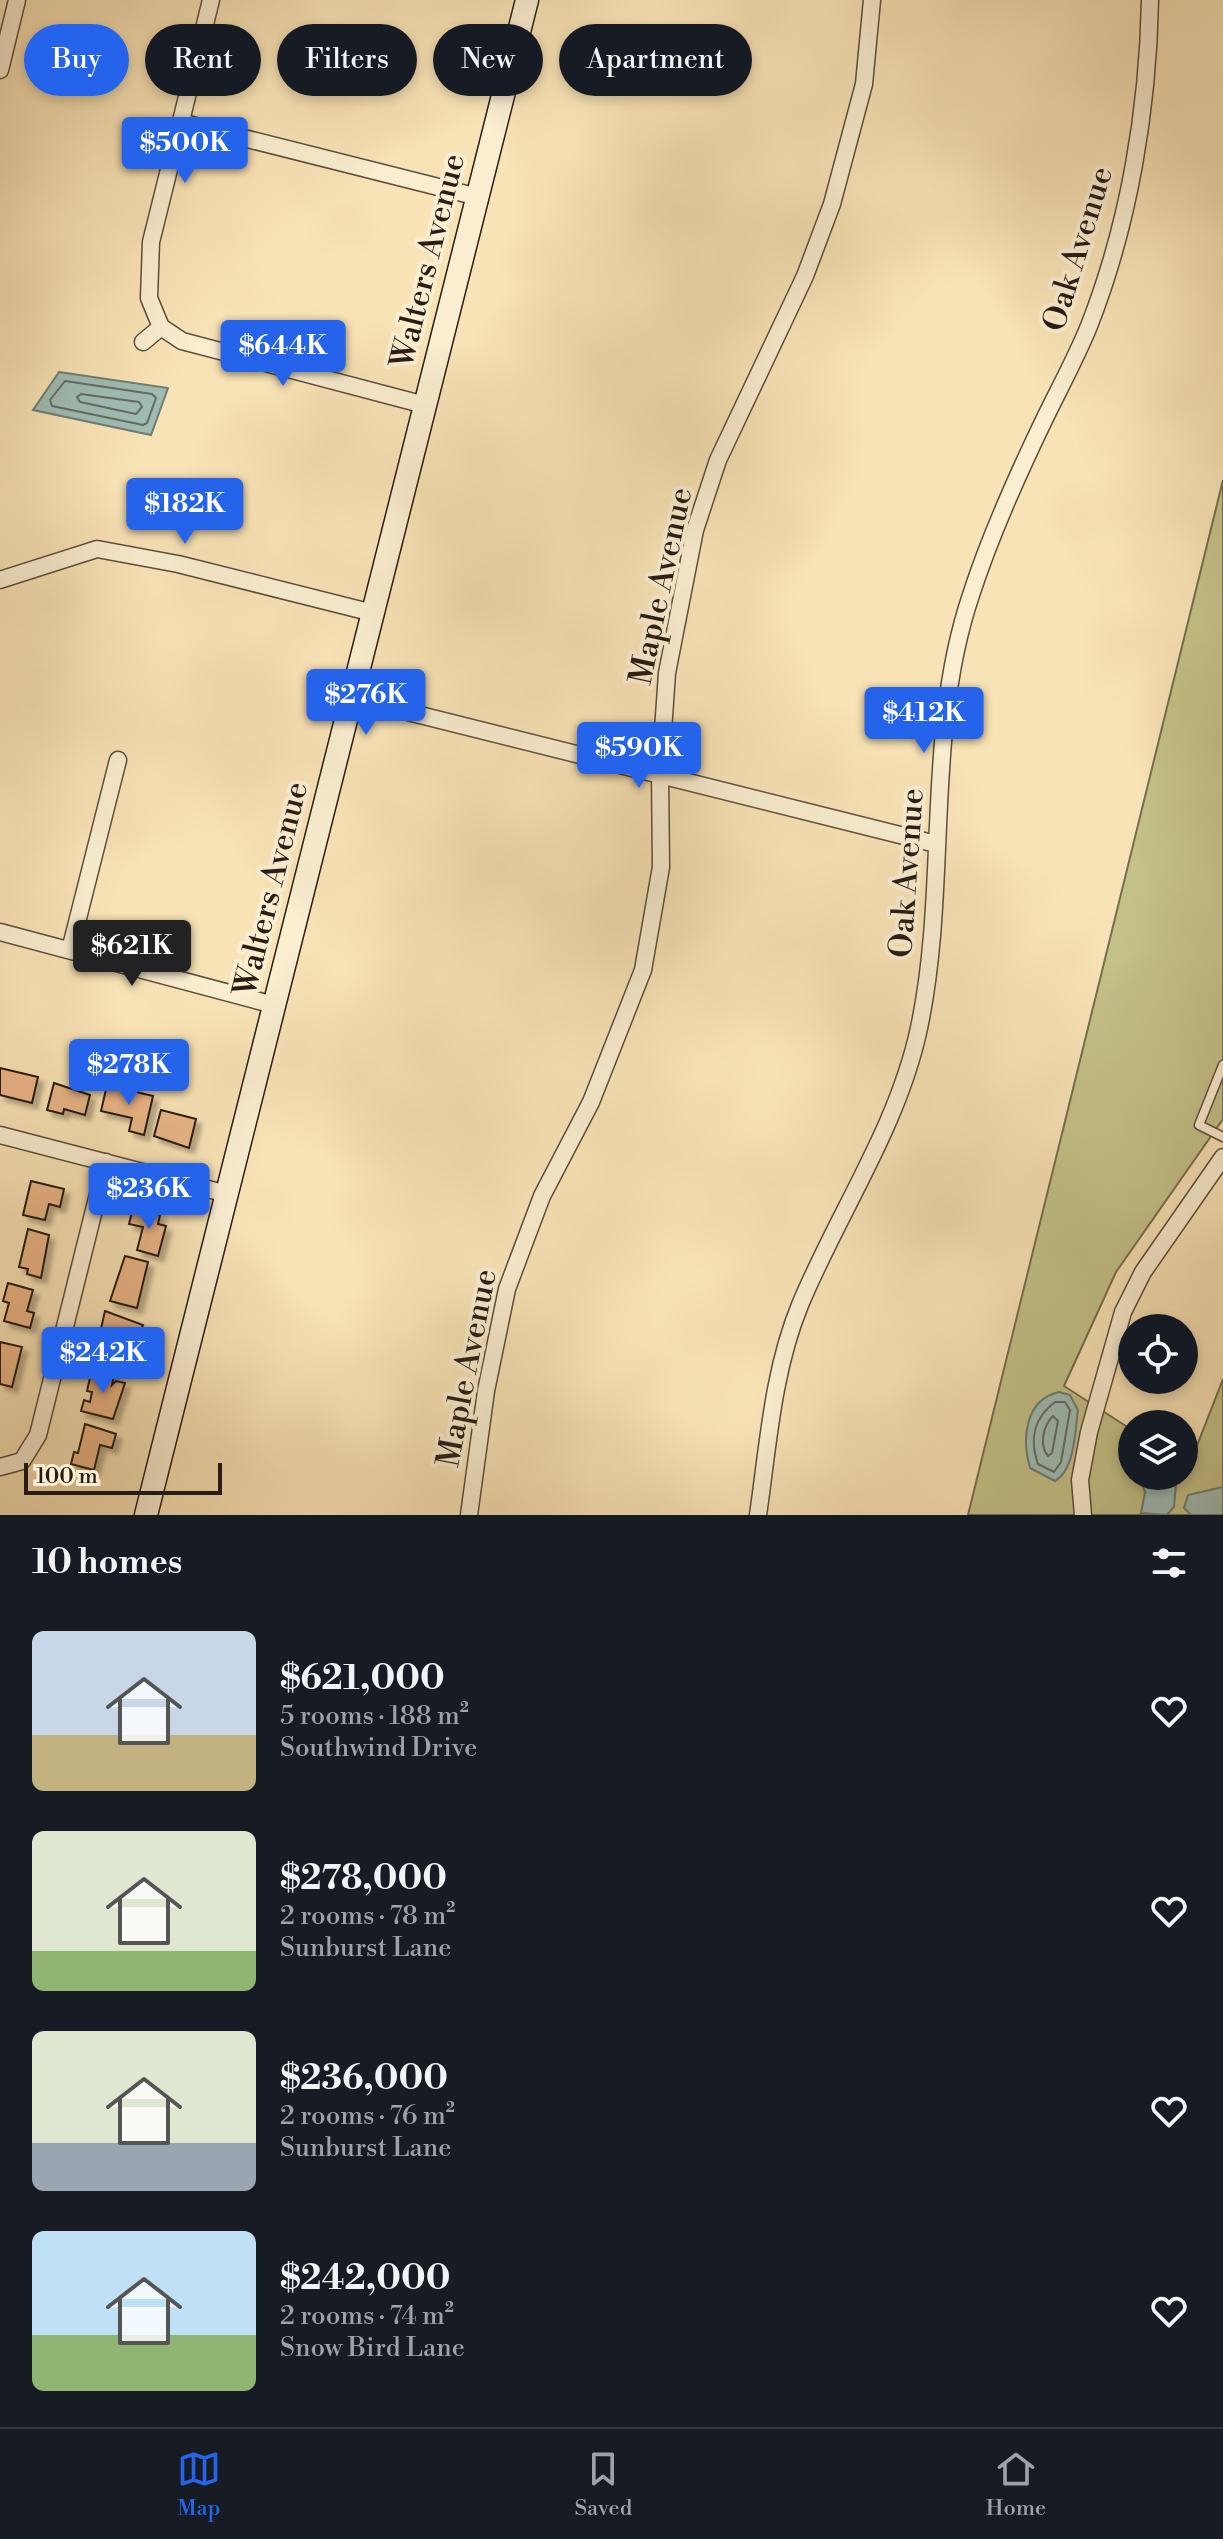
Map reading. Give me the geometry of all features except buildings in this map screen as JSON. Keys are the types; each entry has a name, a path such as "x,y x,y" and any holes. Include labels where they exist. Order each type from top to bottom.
{"main road":[{"name":"Walters Avenue","path":"146,1515 527,0"}],"street":[{"path":"0,70 17,0"},
{"path":"211,0 151,242 149,298 161,327 182,341 425,405"},
{"name":"Maple Avenue","path":"469,1515 486,1391 507,1289 542,1196 591,1102 643,970 661,867 660,774 667,673 695,530 718,460 805,276 832,204 864,84 872,0"},
{"name":"Oak Avenue","path":"758,1515 783,1363 799,1307 896,1101 918,1032 934,940 936,844 950,691 970,598 1026,456 1089,327 1132,174 1146,91 1150,0"},
{"path":"180,122 478,197"},
{"path":"143,342 161,327"},
{"path":"0,580 97,549 178,564 373,613"},
{"path":"352,698 936,844"},
{"path":"70,950 118,760"},
{"path":"0,932 274,1005"},
{"path":"0,1135 227,1194"},
{"path":"1083,1515 1080,1480 1087,1444 1123,1312 1143,1272 1223,1157"},
{"path":"0,1467 22,1461 38,1435 106,1162"}],"lane":[{"path":"1223,1065 1199,1125 1223,1137"}],"shaded area":[{"path":"1223,480 1223,1119 1116,1272 1064,1386 1118,1421 1118,1490 1198,1490 1198,1443 1223,1379 1223,1515 968,1515"}],"water":[{"path":"59,372 168,388 151,435 33,410"},
{"path":"1059,1392 1070,1395 1078,1410 1070,1459 1062,1476 1055,1481 1030,1468 1026,1434 1032,1412 1039,1403"},
{"path":"1223,1487 1223,1515 1191,1515 1184,1508 1188,1495"},
{"path":"1175,1490 1174,1507 1167,1515 1141,1513 1145,1492"}]}
